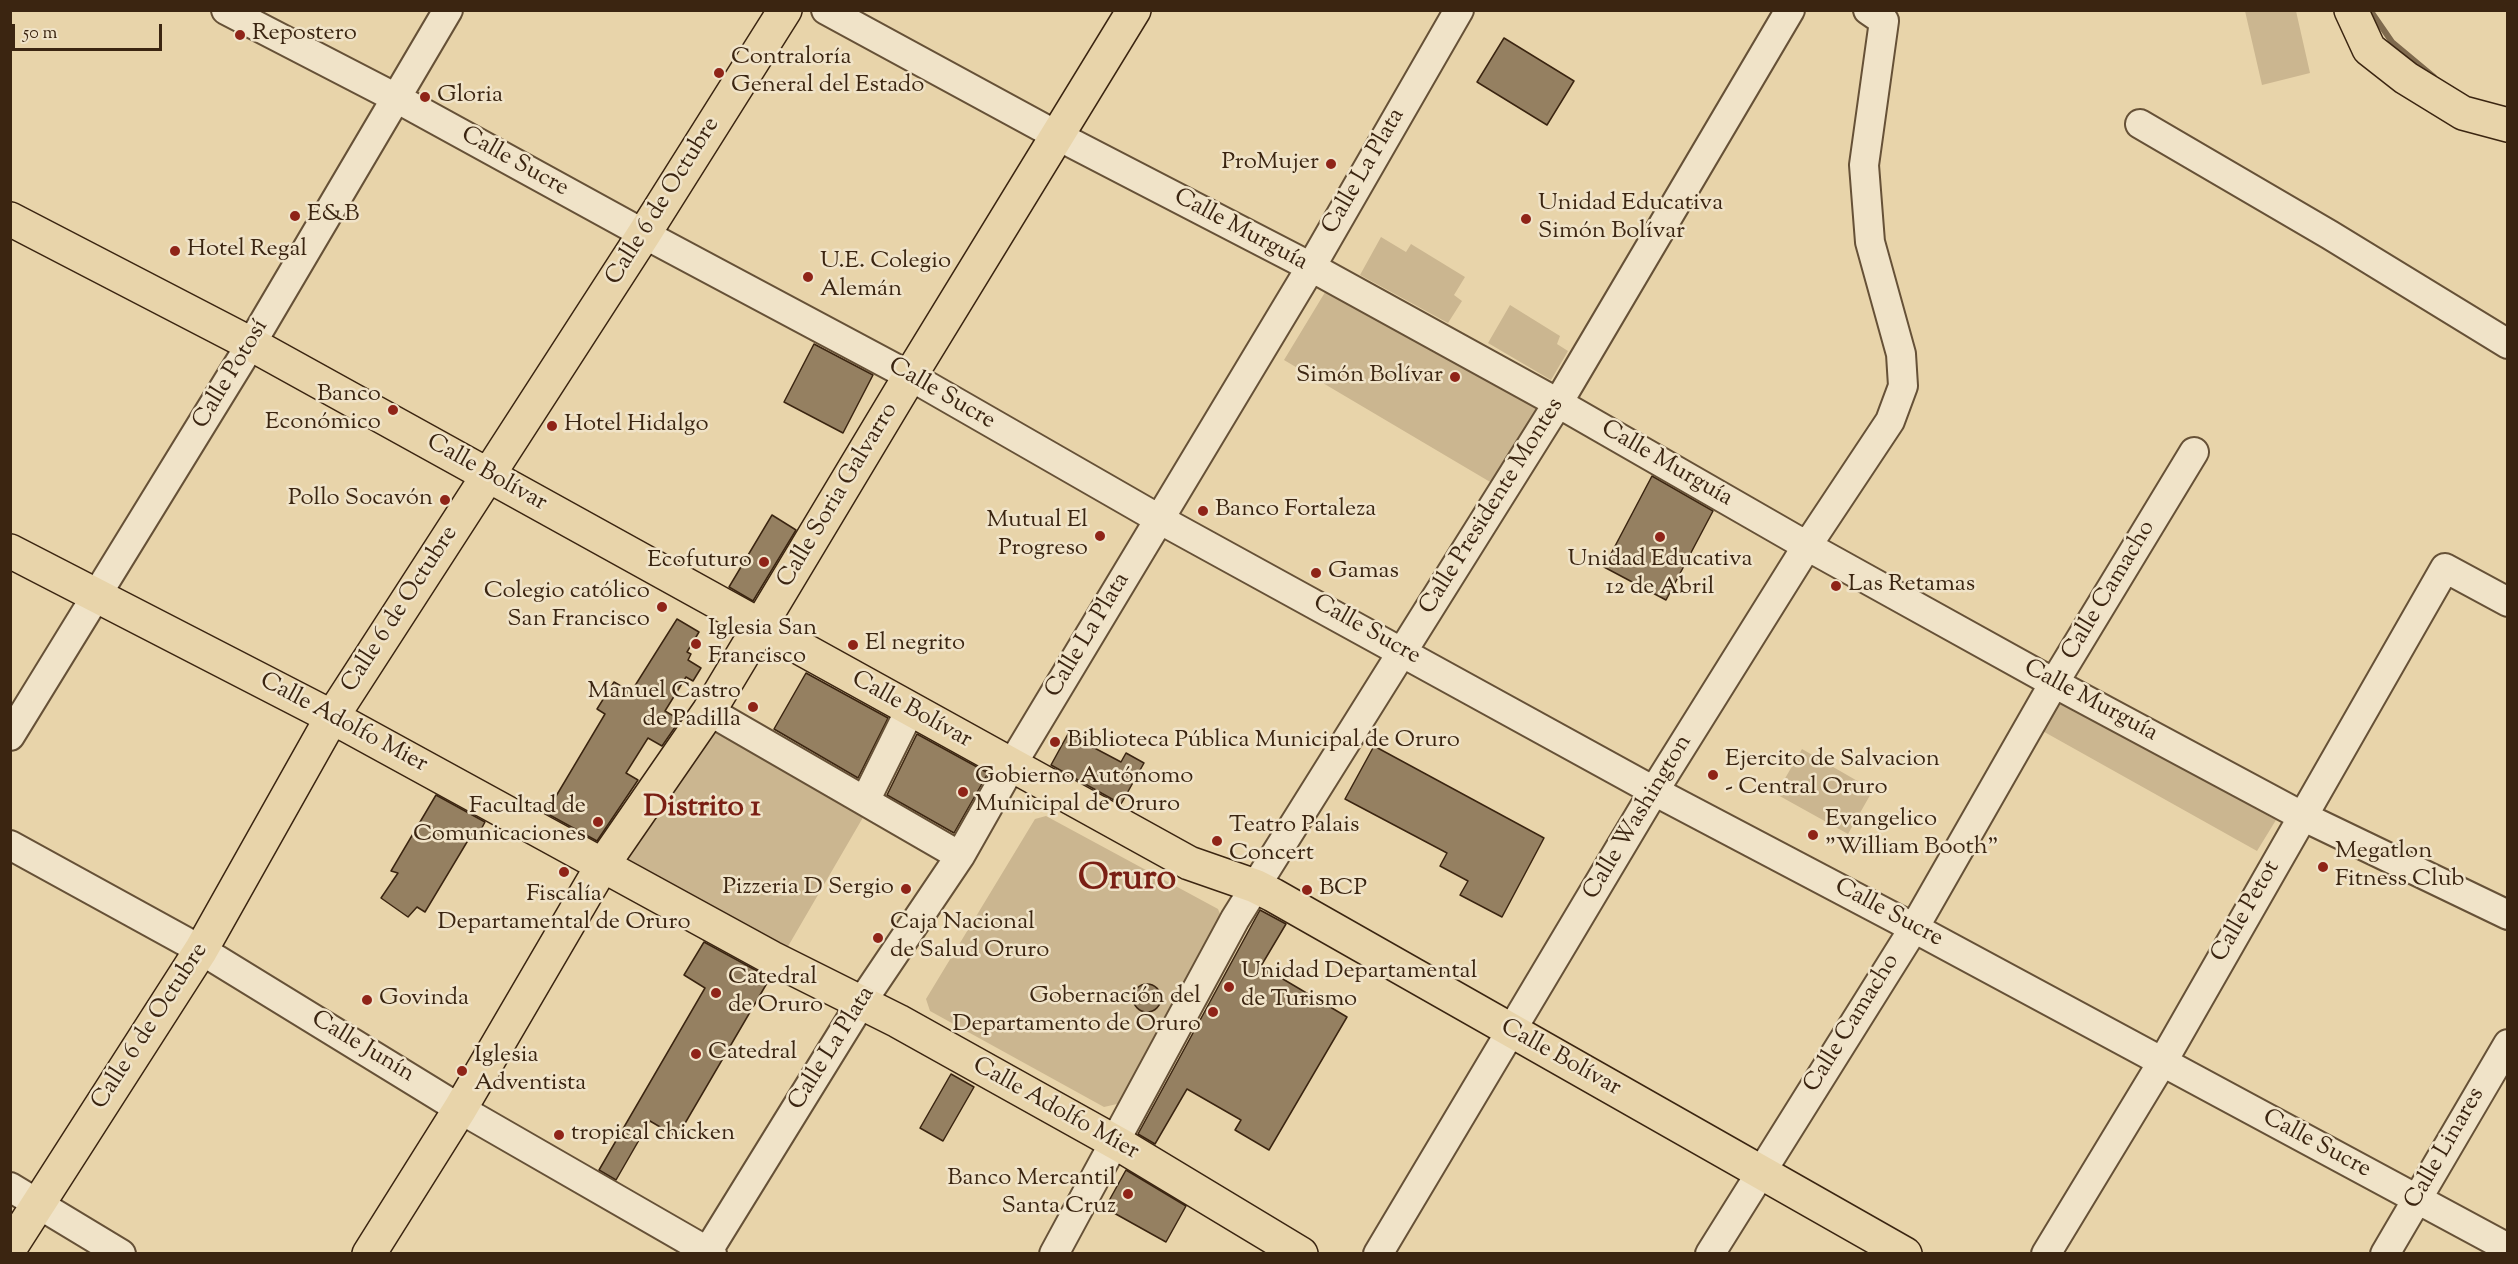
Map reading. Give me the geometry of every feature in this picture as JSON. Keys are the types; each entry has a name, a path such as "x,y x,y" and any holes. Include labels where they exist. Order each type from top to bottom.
{"main road":[{"name":"Calle 6 de Octubre","path":"10,1248 24,1195 201,950 332,717 489,476 785,10"},
{"name":"Calle Soria Galvarro","path":"369,1254 460,1108 602,866 710,711 910,376 1134,10"},
{"path":"2351,10 2369,49 2406,78 2463,113 2508,125"},
{"name":"Calle Bolívar","path":"10,219 251,344 760,628 1189,863 1255,886 1905,1254"},
{"name":"Calle Adolfo Mier","path":"10,551 332,717 772,958 898,1021 1113,1141 1301,1254"}],"street":[{"name":"Calle Sucre","path":"226,10 398,99 910,376 1159,519 1403,651 1654,791 2163,1061 2508,1248"},
{"name":"Calle Potosí","path":"10,736 251,344 398,99 448,10"},
{"name":"Calle Murguía","path":"826,10 1056,135 1311,267 1558,403 1807,546 2054,683 2302,816 2508,915"},
{"name":"Calle Presidente Montes","path":"1054,1254 1113,1141 1235,919 1558,403 1790,10"},
{"name":"Calle Washington","path":"1378,1254 1654,791 1807,546 1890,421 1903,386 1901,354 1870,242 1864,165 1884,21 1868,10"},
{"name":"Calle La Plata","path":"708,1253 861,1003 960,856 1011,766 1311,267 1455,12"},
{"path":"2140,124 2330,235 2508,344"},
{"name":"Calle Camacho","path":"1710,1254 1914,928 2054,683 2194,452"},
{"name":"Calle Petot","path":"2046,1254 2163,1061 2445,568 2508,603"},
{"path":"866,801 910,710"},
{"path":"710,711 960,856"},
{"name":"Calle Junín","path":"10,845 201,950 460,1108 708,1253"},
{"name":"Calle Linares","path":"2385,1254 2508,1044"},
{"path":"24,1195 122,1254"}],"shaded area":[{"path":"2245,11 2296,11 2310,73 2262,85"},
{"path":"1381,237 1406,252 1411,244 1465,277 1454,295 1462,301 1448,323 1360,275"},
{"path":"1327,289 1552,412 1502,489 1284,360"},
{"path":"1510,305 1560,336 1557,344 1568,351 1551,380 1488,343"},
{"path":"2057,698 2276,820 2257,851 2039,729"},
{"path":"714,726 865,814 783,955 632,869 629,857"},
{"path":"1802,749 1873,790 1848,834 1776,794"},
{"path":"1046,816 1218,909 1225,926 1117,1104 1104,1107 930,1011 926,999 1035,819"}],"building":[{"path":"1504,38 1574,81 1547,125 1477,82"},
{"path":"814,344 873,375 843,433 784,402"},
{"name":"Unidad Educativa 12 de Abril","path":"1652,476 1713,511 1666,600 1604,567"},
{"name":"Ecofuturo","path":"772,515 796,530 753,601 729,587"},
{"path":"677,619 699,632 687,652 691,654 688,660 701,668 693,681 686,677 665,711 680,720 662,746 648,738 626,773 638,780 597,841 546,813 605,714 597,709 614,682 631,692"},
{"path":"806,673 888,718 858,778 774,729"},
{"path":"917,734 988,773 954,833 887,795"},
{"path":"1068,734 1121,762 1126,753 1144,763 1121,804 1051,765"},
{"path":"1374,746 1544,838 1502,917 1460,895 1468,881 1440,866 1447,853 1345,799"},
{"path":"436,795 485,822 478,835 473,832 425,912 417,907 408,917 381,898 398,873 391,871"},
{"path":"1260,910 1286,924 1261,966 1347,1017 1269,1150 1235,1130 1241,1120 1187,1089 1155,1144 1138,1134"},
{"name":"Catedral","path":"704,942 770,978 677,1137 650,1121 616,1180 599,1170 705,988 684,975"},
{"path":"1147,984 1157,988 1161,998 1157,1008 1147,1012 1137,1008 1133,998 1137,988"},
{"path":"951,1074 974,1087 943,1141 920,1128"},
{"path":"1126,1170 1186,1206 1166,1242 1105,1208"}],"waterway":[{"path":"2370,10 2392,42 2434,77"}],"place":[{"name":"Repostero","path":"240,35"},
{"name":"Contraloría General del Estado","path":"719,73"},
{"name":"Gloria","path":"425,97"},
{"name":"ProMujer","path":"1331,164"},
{"name":"E&B","path":"295,216"},
{"name":"Unidad Educativa Simón Bolívar","path":"1526,219"},
{"name":"Hotel Regal","path":"175,251"},
{"name":"U.E. Colegio Alemán","path":"808,277"},
{"name":"Simón Bolívar","path":"1455,377"},
{"name":"Banco Económico","path":"393,410"},
{"name":"Hotel Hidalgo","path":"552,426"},
{"name":"Pollo Socavón","path":"445,500"},
{"name":"Banco Fortaleza","path":"1203,511"},
{"name":"Mutual El Progreso","path":"1100,536"},
{"name":"Unidad Educativa 12 de Abril","path":"1660,537"},
{"name":"Ecofuturo","path":"764,562"},
{"name":"Gamas","path":"1316,573"},
{"name":"Las Retamas","path":"1836,586"},
{"name":"Colegio católico San Francisco","path":"662,607"},
{"name":"Iglesia San Francisco","path":"696,644"},
{"name":"El negrito","path":"853,645"},
{"name":"Manuel Castro de Padilla","path":"753,707"},
{"name":"Biblioteca Pública Municipal de Oruro","path":"1055,742"},
{"name":"Ejercito de Salvacion - Central Oruro","path":"1713,775"},
{"name":"Gobierno Autónomo Municipal de Oruro","path":"963,792"},
{"name":"Facultad de Comunicaciones","path":"598,822"},
{"name":"Evangelico \"William Booth\"","path":"1813,835"},
{"name":"Teatro Palais Concert","path":"1217,841"},
{"name":"Megatlon Fitness Club","path":"2323,867"},
{"name":"Fiscalía Departamental de Oruro","path":"564,872"},
{"name":"Pizzeria D Sergio","path":"906,889"},
{"name":"BCP","path":"1307,890"},
{"name":"Caja Nacional de Salud Oruro","path":"878,938"},
{"name":"Unidad Departamental de Turismo","path":"1229,987"},
{"name":"Catedral de Oruro","path":"716,993"},
{"name":"Govinda","path":"367,1000"},
{"name":"Gobernación del Departamento de Oruro","path":"1213,1012"},
{"name":"Catedral","path":"696,1054"},
{"name":"Iglesia Adventista","path":"462,1071"},
{"name":"tropical chicken","path":"559,1135"},
{"name":"Banco Mercantil Santa Cruz","path":"1128,1194"}],"district":[{"name":"Distrito 1","path":"702,810"},
{"name":"Oruro","path":"1127,882"}]}
